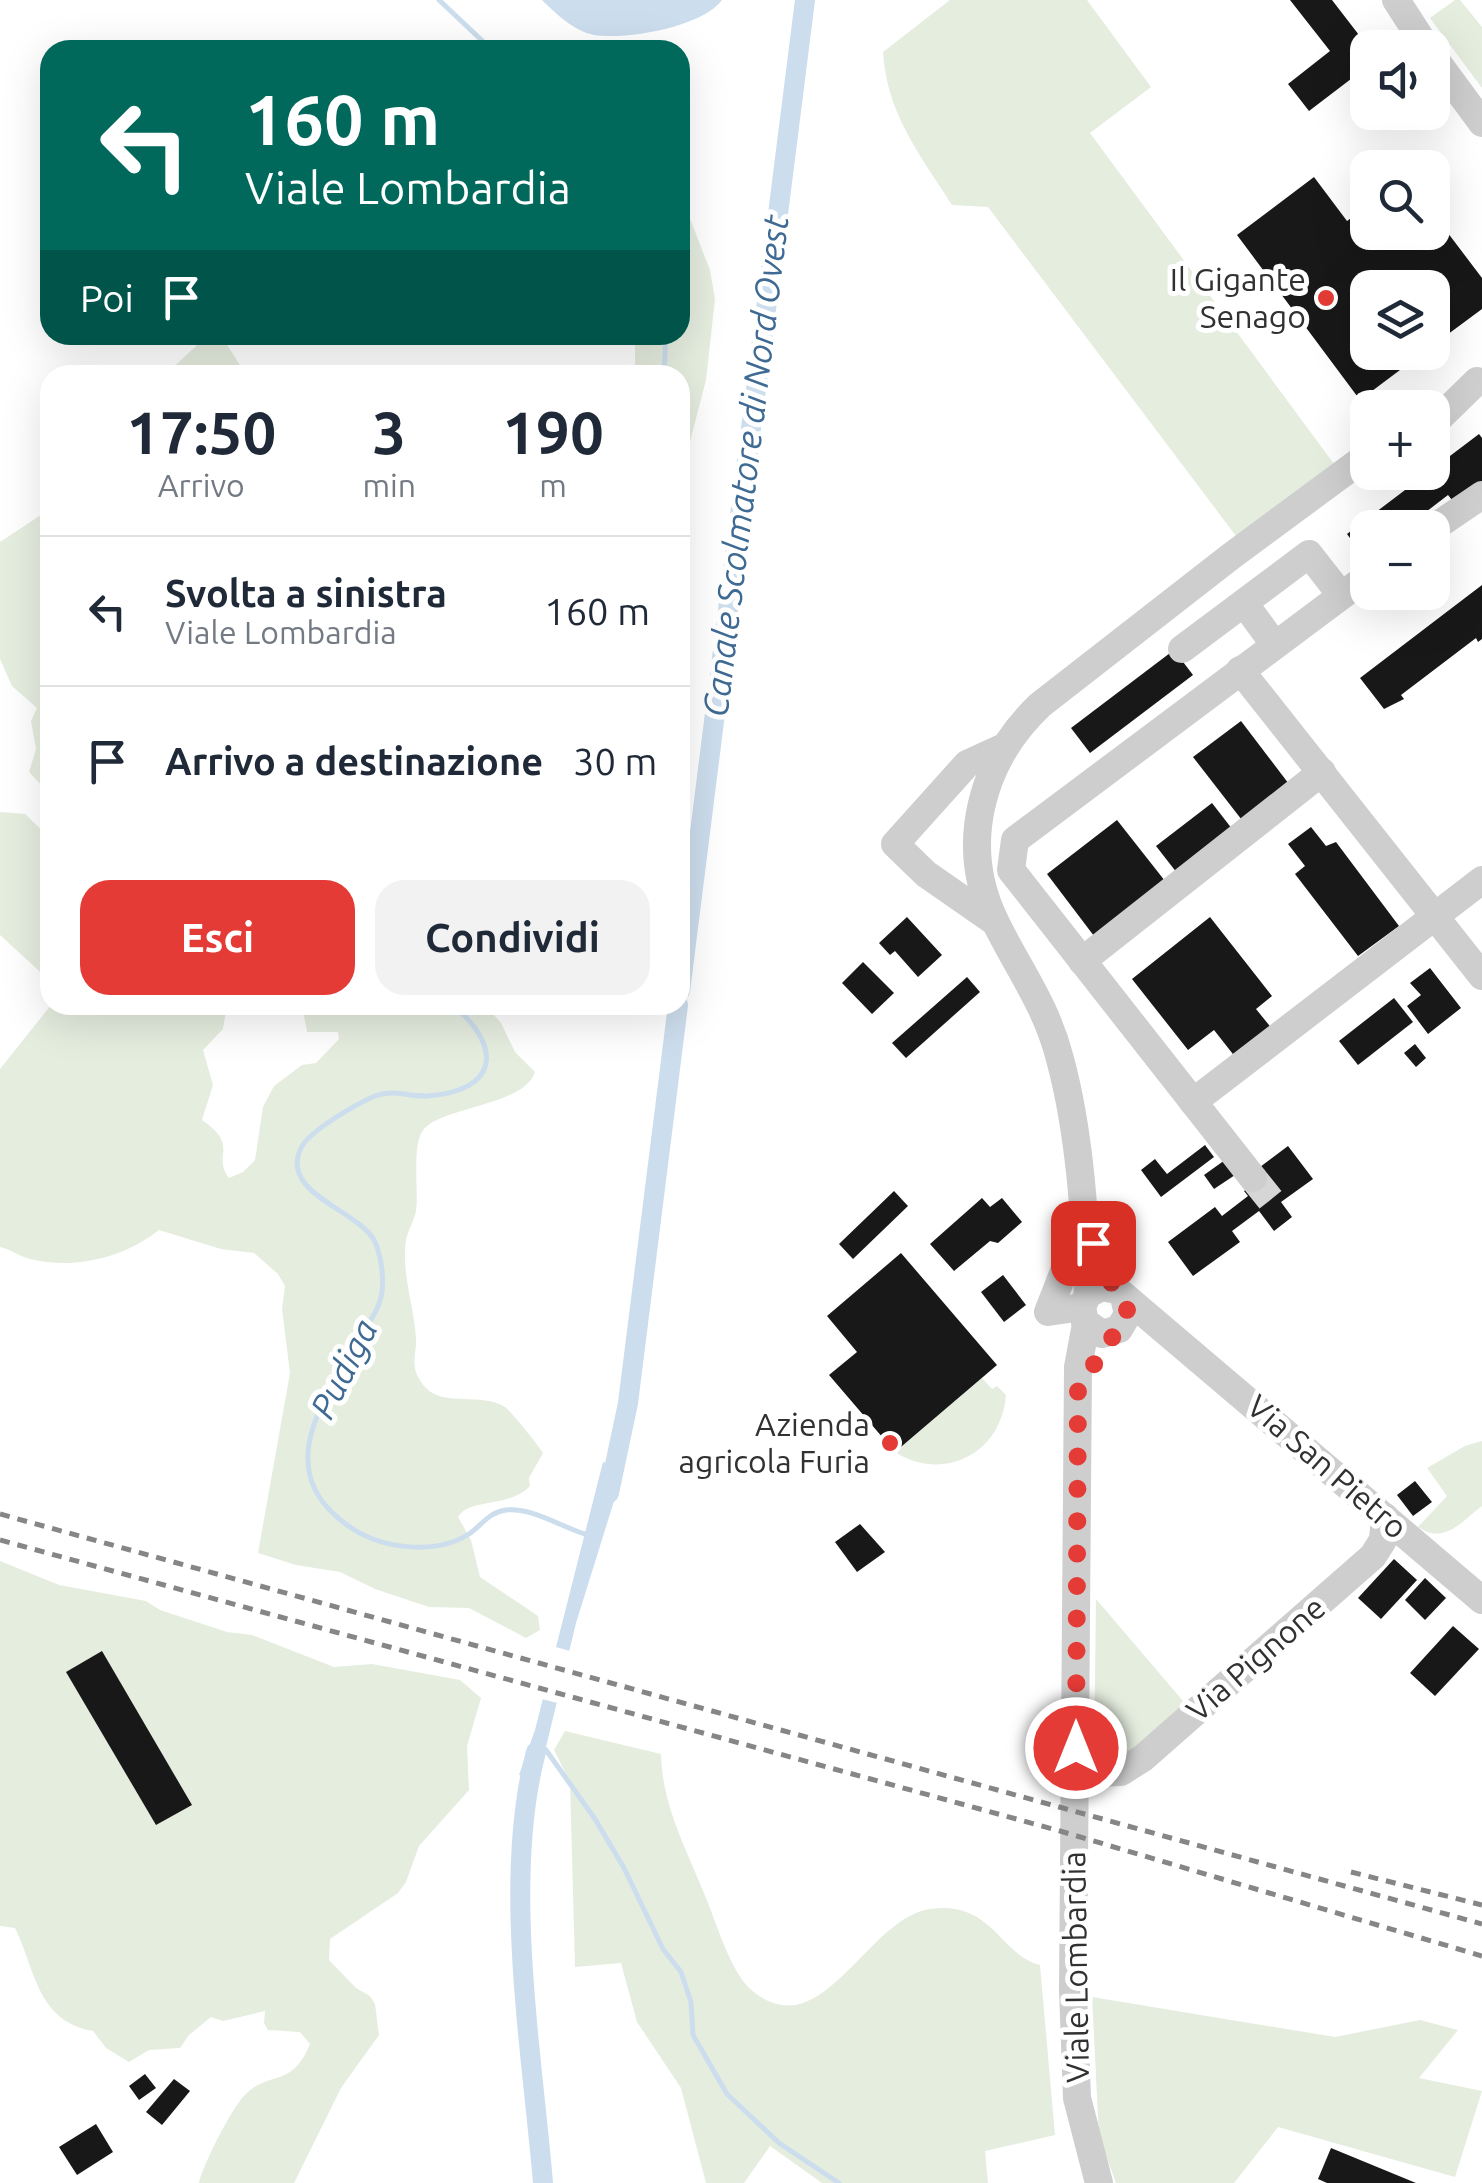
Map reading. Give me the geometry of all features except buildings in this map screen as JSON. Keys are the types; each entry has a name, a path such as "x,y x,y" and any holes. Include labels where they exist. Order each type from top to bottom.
{"street":[{"path":"1396,0 1415,30"},
{"path":"1450,79 1482,123"},
{"path":"1450,398 1480,380"},
{"path":"1450,408 1480,380"},
{"name":"Viale Lombardia","path":"1099,2183 1082,2129 1075,2066 1078,1388 1098,1317 1069,1096 1060,1056 1033,986 996,923 984,894 977,839 985,788 1002,748 1040,706 1350,468"},
{"name":"Viale Lombardia","path":"1140,630 1235,570 1350,488"},
{"path":"1450,517 1482,495"},
{"path":"1182,650 1309,554 1341,595"},
{"path":"1253,1178 1011,870 1016,840 1350,589"},
{"path":"1244,603 1274,644"},
{"path":"1240,670 1482,976"},
{"path":"996,923 926,874 896,844 967,764 1002,748"},
{"path":"1082,960 1322,772"},
{"path":"1193,1102 1482,880"},
{"path":"1081,1208 1070,1227 1068,1261 1048,1312 1098,1317 1172,1334"},
{"name":"Viale Lombardia","path":"1081,1208 1120,1294"},
{"path":"1098,1317 1128,1314 1120,1294"},
{"name":"Via San Pietro","path":"1120,1294 1172,1334 1482,1600"},
{"name":"Via Pignone","path":"1098,1773 1121,1772 1143,1758 1373,1556 1382,1540 1385,1517"}],"shaded area":[{"path":"950,0 1087,0 1151,87 1090,133 1337,468 1239,540 988,207 952,205 907,132 891,95 883,52"},
{"path":"1460,0 1482,27 1482,88 1450,45 1450,30 1439,30 1430,18"},
{"path":"690,219 710,270 715,299 706,380 690,442 690,365 635,365 635,345 690,345"},
{"path":"197,345 227,345 240,365 176,365"},
{"path":"40,516 40,784 29,772 36,749 31,721 37,708 12,686 0,659 0,542"},
{"path":"0,812 25,814 40,828 40,972 0,935"},
{"path":"43,1015 225,1015 223,1029 203,1050 213,1085 202,1120 220,1137 224,1170 229,1178 243,1172 255,1160 263,1107 274,1086 302,1065 316,1063 339,1039 338,1032 307,1032 304,1015 494,1015 515,1052 535,1072 516,1092 448,1115 424,1129 418,1145 416,1211 406,1240 405,1264 416,1338 415,1368 422,1384 443,1397 485,1400 505,1407 543,1453 529,1478 530,1486 522,1493 471,1507 458,1517 471,1540 480,1577 538,1616 540,1630 526,1638 469,1608 429,1607 375,1589 340,1572 296,1565 258,1553 290,1373 282,1309 285,1286 278,1274 254,1253 221,1249 159,1230 130,1248 80,1262 30,1259 0,1247 0,1069"},
{"path":"982,1378 992,1389 997,1386 1006,1395 994,1433 982,1447 951,1463 914,1461 895,1452"},
{"path":"1482,1441 1482,1506 1444,1532 1436,1534 1418,1527 1447,1496 1427,1468 1465,1446"},
{"path":"0,1561 59,1585 146,1601 160,1610 227,1632 252,1635 334,1667 372,1664 460,1680 481,1698 467,1746 469,1790 419,1846 398,1893 330,1939 329,1960 375,2004 379,2035 341,2088 294,2183 199,2183 220,2134 243,2097 297,2066 310,2044 300,2032 268,2030 265,2011 223,2021 211,2017 180,2048 149,2050 129,2062 106,2048 93,2031 60,2017 41,1992 15,1928 0,1926"},
{"path":"1096,1599 1189,1708 1125,1759 1094,1763"},
{"path":"565,1731 661,1754 671,1810 722,1941 743,1981 762,1998 795,2005 819,1995 897,1924 930,1909 951,1908 982,1920 1015,1951 1040,1965 1055,2135 985,2151 988,2183 822,2183 770,2146 744,2183 706,2183 681,2088 637,2022 621,1963 575,1967 570,1782 554,1750"},
{"path":"1092,1997 1335,2037 1420,2020 1458,2030 1419,2078 1482,2091 1455,2177 1278,2127 1234,2183 1116,2183 1099,2136"}],"water":[{"path":"542,0 722,0 698,18 663,30 608,36 579,30"},
{"path":"603,1462 624,1469 576,1623 538,1780 519,1775 535,1730"}],"pier":[{"path":"552,1646 574,1652 561,1704 538,1698"}],"waterway":[{"name":"Pudiga","path":"439,0 481,40"},
{"name":"Canale Scolmatore di Nord Ovest","path":"690,912 805,0"},
{"name":"Pudiga","path":"664,365 666,345"},
{"name":"Pudiga","path":"463,1015 480,1036 486,1051 486,1064 480,1076 468,1086 427,1096 375,1096 323,1126 301,1148 297,1164 301,1177 310,1189 374,1240 383,1280 376,1311 318,1413 308,1462 313,1486 328,1508 353,1529 395,1545 426,1547 456,1541 490,1516 506,1510 536,1514 585,1534"},
{"name":"Canale Scolmatore di Nord Ovest","path":"609,1493 628,1403 677,1015"},
{"name":"Pudiga","path":"546,1750 595,1819 663,1949 681,1972 691,2002 693,2035 727,2094 779,2143 839,2183"},
{"name":"Canale Scolmatore di Nord Ovest","path":"536,1752 526,1802 520,1909 543,2183"}],"tunnel":[{"path":"1253,1178 1273,1203"}],"railway":[{"path":"0,1514 1482,1924"},
{"path":"0,1540 1060,1831 1482,1956"},
{"path":"1351,1872 1482,1905"}],"place":[{"name":"Il Gigante Senago","path":"1326,298"},
{"name":"Azienda agricola Furia","path":"890,1443"}],"route":[{"path":"1076,1748 1078,1388 1112,1332 1120,1328 1128,1314 1124,1297 1109,1280 1093,1243"}]}
